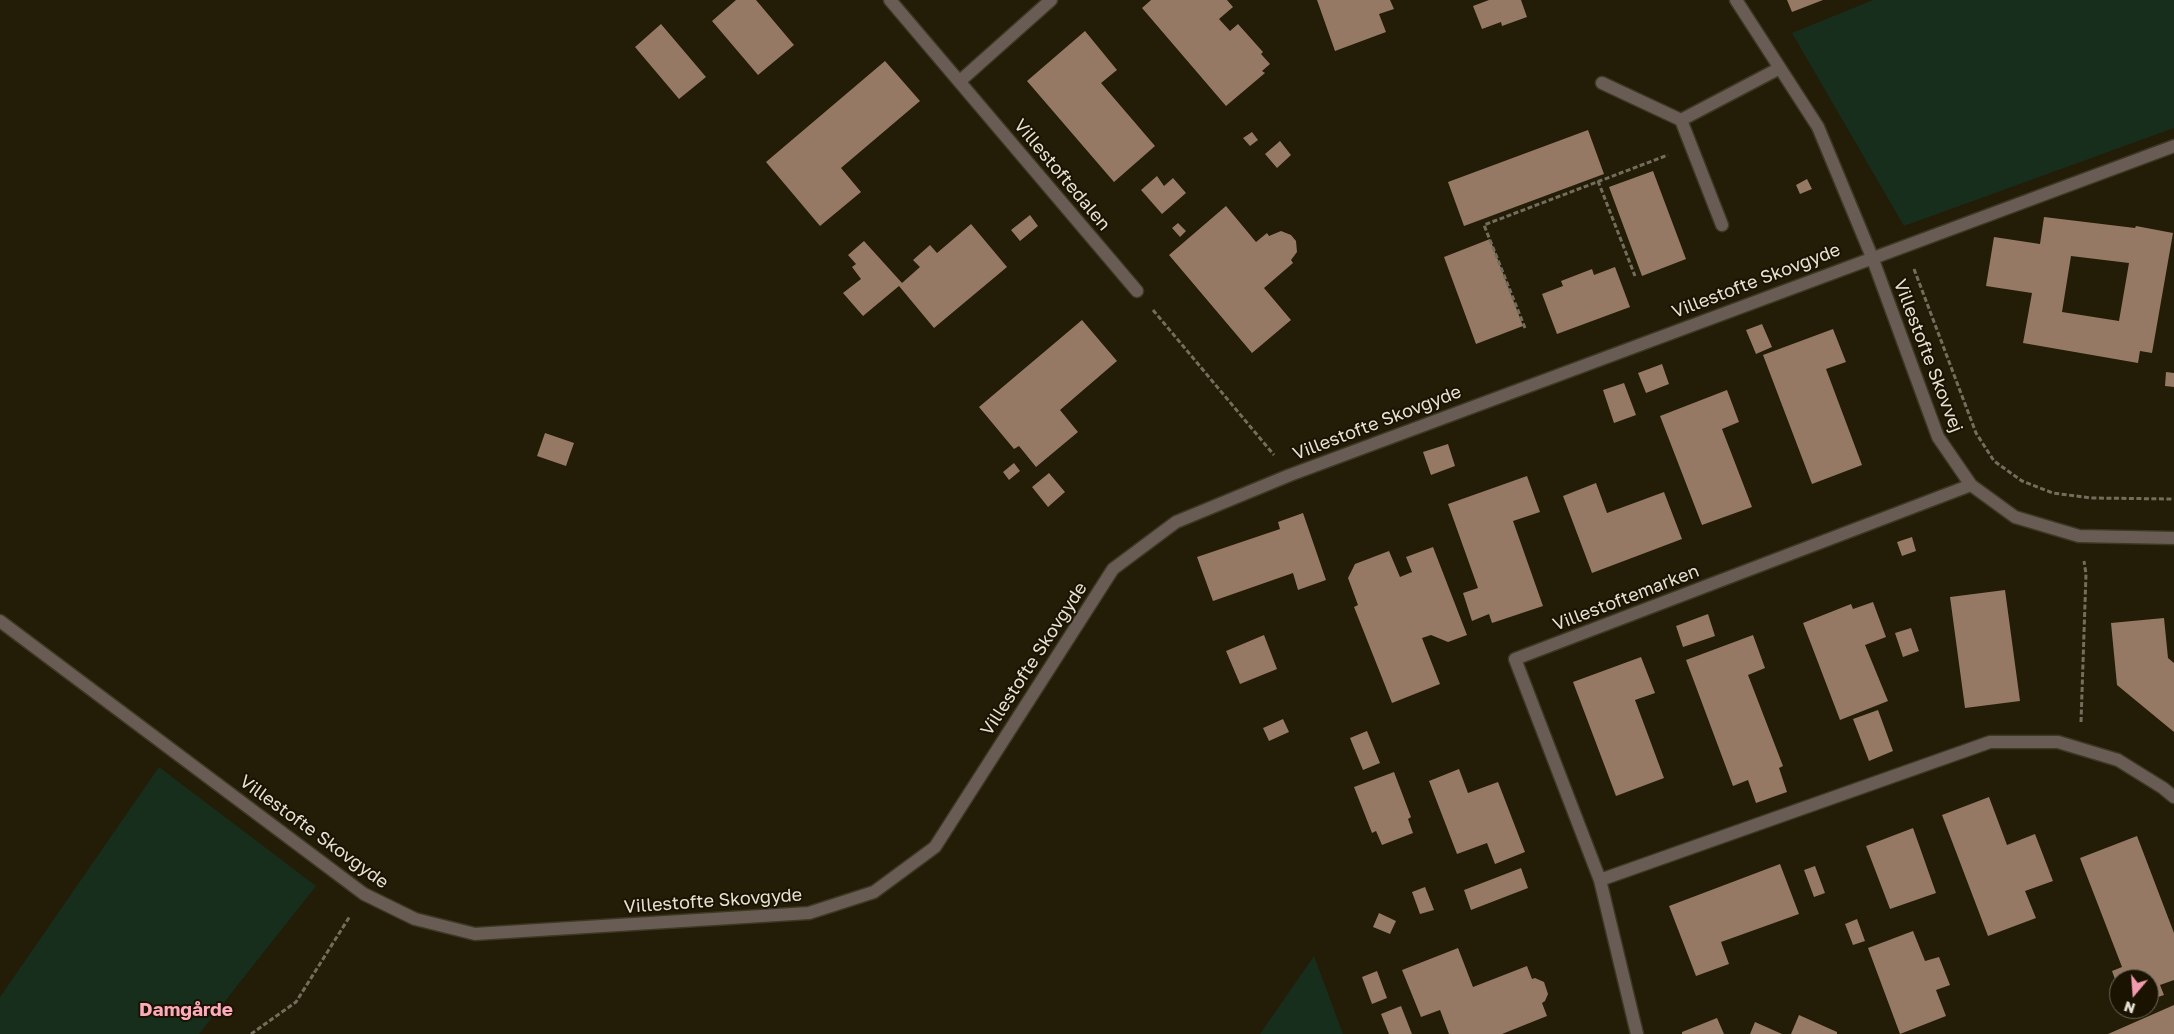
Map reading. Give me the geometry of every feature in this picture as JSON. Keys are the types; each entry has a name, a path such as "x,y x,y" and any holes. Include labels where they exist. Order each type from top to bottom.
{"street":[{"name":"Villestoftedalen","path":"890,0 1137,291"},
{"path":"960,81 1051,0"},
{"name":"Villestofte Skovvej","path":"1736,0 1818,127 1872,257 1938,437 1971,485 2015,517 2079,536 2174,538"},
{"path":"1682,120 1780,68"},
{"path":"1602,83 1682,120 1722,224"},
{"name":"Villestofte Skovgyde","path":"0,622 364,894 415,919 475,934 809,913 874,892 935,847 1113,569 1176,522 1290,474 2174,146"},
{"name":"Villestoftemarken","path":"1637,1034 1600,880 1515,659 1971,485"},
{"path":"1600,880 1990,742 2058,742 2118,760 2174,797"}],"path":[{"path":"1525,328 1484,225 1692,146"},
{"path":"1598,181 1635,276"},
{"path":"1905,245 1976,433 1994,461 2022,481 2053,493 2091,498 2174,499"},
{"path":"1137,291 1290,474"},
{"path":"2079,536 2086,574 2081,749"},
{"path":"251,1034 296,1002 364,894"}],"green space":[{"path":"1873,0 2174,0 2174,128 1904,226 1792,33"},
{"path":"159,767 316,886 199,1034 0,1034 0,997"},
{"path":"1314,956 1343,1034 1260,1034"}],"building":[{"path":"736,0 756,0 794,45 758,75 712,21"},
{"path":"1151,0 1227,0 1233,7 1219,19 1230,31 1238,24 1263,52 1261,54 1270,64 1262,71 1265,73 1226,106 1142,8"},
{"path":"1317,0 1390,0 1394,9 1379,14 1386,32 1335,51"},
{"path":"1489,0 1521,0 1527,17 1502,26 1501,22 1482,29 1473,6"},
{"path":"1787,0 1823,0 1792,12"},
{"path":"661,24 706,77 679,99 635,47"},
{"path":"1085,31 1117,70 1101,83 1155,146 1114,182 1027,81"},
{"path":"885,61 920,101 841,168 861,192 820,226 766,162"},
{"path":"1588,130 1604,174 1464,226 1448,182"},
{"path":"1252,132 1258,140 1250,146 1243,138"},
{"path":"1280,141 1291,155 1277,168 1265,154"},
{"path":"1653,171 1686,259 1642,276 1609,187"},
{"path":"1157,176 1164,186 1173,178 1186,193 1162,214 1141,190"},
{"path":"1807,179 1812,189 1800,194 1796,185"},
{"path":"1226,206 1256,242 1267,233 1269,236 1281,231 1291,235 1296,241 1297,252 1291,260 1293,263 1264,288 1291,320 1252,353 1169,255"},
{"path":"1030,215 1038,226 1020,241 1011,230"},
{"path":"2044,217 2135,228 2136,226 2173,233 2152,353 2140,351 2138,363 2023,343 2032,293 1986,286 1994,237 2040,244","holes":["2071,256 2129,263 2119,321 2062,312"]},
{"path":"1178,223 1186,231 1180,237 1172,228"},
{"path":"971,224 1007,267 934,328 899,286 863,316 843,293 861,279 852,267 856,264 848,255 864,241 902,283 920,267 913,260 930,245 937,253"},
{"path":"1490,239 1523,326 1476,344 1444,257"},
{"path":"1615,267 1630,307 1557,334 1542,294 1563,286 1561,281 1592,269 1594,275"},
{"path":"1082,320 1117,361 1060,410 1078,432 1036,467 1019,446 1014,449 979,407"},
{"path":"1762,324 1772,347 1756,354 1746,330"},
{"path":"1833,329 1846,362 1826,369 1862,465 1812,484 1763,355"},
{"path":"1662,364 1669,384 1646,393 1638,373"},
{"path":"2166,372 2174,373 2174,387 2165,386"},
{"path":"1624,383 1636,415 1614,423 1603,390"},
{"path":"1727,390 1739,422 1722,429 1752,507 1702,525 1660,416"},
{"path":"545,433 574,443 566,466 537,456"},
{"path":"1448,444 1455,466 1431,475 1423,452"},
{"path":"1014,463 1020,471 1009,480 1003,472"},
{"path":"1049,473 1065,492 1048,507 1032,487"},
{"path":"1527,476 1540,512 1513,521 1543,606 1492,623 1489,614 1472,621 1463,593 1478,588 1448,504"},
{"path":"1596,483 1607,513 1664,492 1682,539 1592,573 1563,496"},
{"path":"1303,513 1326,580 1298,590 1293,573 1213,601 1197,557 1280,529 1278,522"},
{"path":"1912,537 1916,551 1902,556 1897,542"},
{"path":"1433,547 1467,635 1448,642 1431,635 1422,638 1440,684 1392,703 1354,607 1358,605 1348,578 1355,564 1389,551 1400,577 1412,572 1406,557"},
{"path":"2005,590 2020,701 1965,708 1950,597"},
{"path":"1873,602 1886,637 1865,645 1888,701 1840,720 1803,623 1851,604 1853,609"},
{"path":"1708,614 1715,636 1683,647 1676,626"},
{"path":"2164,618 2168,658 2174,663 2174,732 2117,685 2111,623"},
{"path":"1911,628 1919,651 1903,657 1895,633"},
{"path":"1264,635 1277,669 1240,684 1226,651"},
{"path":"1753,635 1765,668 1748,675 1783,766 1779,768 1787,792 1756,803 1748,780 1733,786 1686,660"},
{"path":"1641,657 1655,693 1635,700 1664,778 1616,796 1573,682"},
{"path":"1878,710 1893,751 1869,761 1853,719"},
{"path":"1283,719 1289,732 1269,741 1263,728"},
{"path":"1367,731 1380,763 1363,770 1350,738"},
{"path":"1459,769 1468,793 1498,782 1525,852 1495,864 1487,843 1457,854 1429,781"},
{"path":"1394,772 1411,817 1408,819 1413,833 1382,845 1376,831 1372,833 1354,787"},
{"path":"1989,797 2007,845 2035,834 2053,881 2025,891 2036,918 1988,936 1942,815"},
{"path":"1913,828 1936,893 1890,909 1866,846"},
{"path":"2137,836 2174,933 2174,980 2160,985 2164,995 2159,997 2159,969 2117,969 2122,967 2080,858"},
{"path":"1780,864 1799,914 1721,942 1729,964 1696,976 1669,906"},
{"path":"1815,866 1825,893 1814,897 1804,870"},
{"path":"1521,868 1528,888 1471,910 1464,890"},
{"path":"1425,887 1434,910 1420,914 1412,892"},
{"path":"1379,913 1396,921 1390,934 1373,927"},
{"path":"1857,919 1865,941 1853,945 1845,924"},
{"path":"1913,931 1925,961 1939,957 1950,985 1936,990 1946,1016 1900,1034 1868,948"},
{"path":"1458,948 1473,987 1527,966 1532,979 1535,978 1544,982 1548,994 1542,1003 1547,1016 1502,1034 1449,1034 1440,1010 1421,1017 1402,970"},
{"path":"1377,971 1387,998 1372,1004 1362,977"},
{"path":"2174,1005 2174,1034 2108,1034 2142,1019 2159,1019 2159,1012"},
{"path":"1401,1006 1412,1034 1389,1034 1381,1014"},
{"path":"1799,1015 1837,1032 1837,1034 1791,1034"},
{"path":"1717,1018 1724,1034 1682,1034 1682,1032"},
{"path":"1755,1022 1782,1034 1750,1034"}],"district":[{"name":"Damgårde","path":"186,1010"}]}
